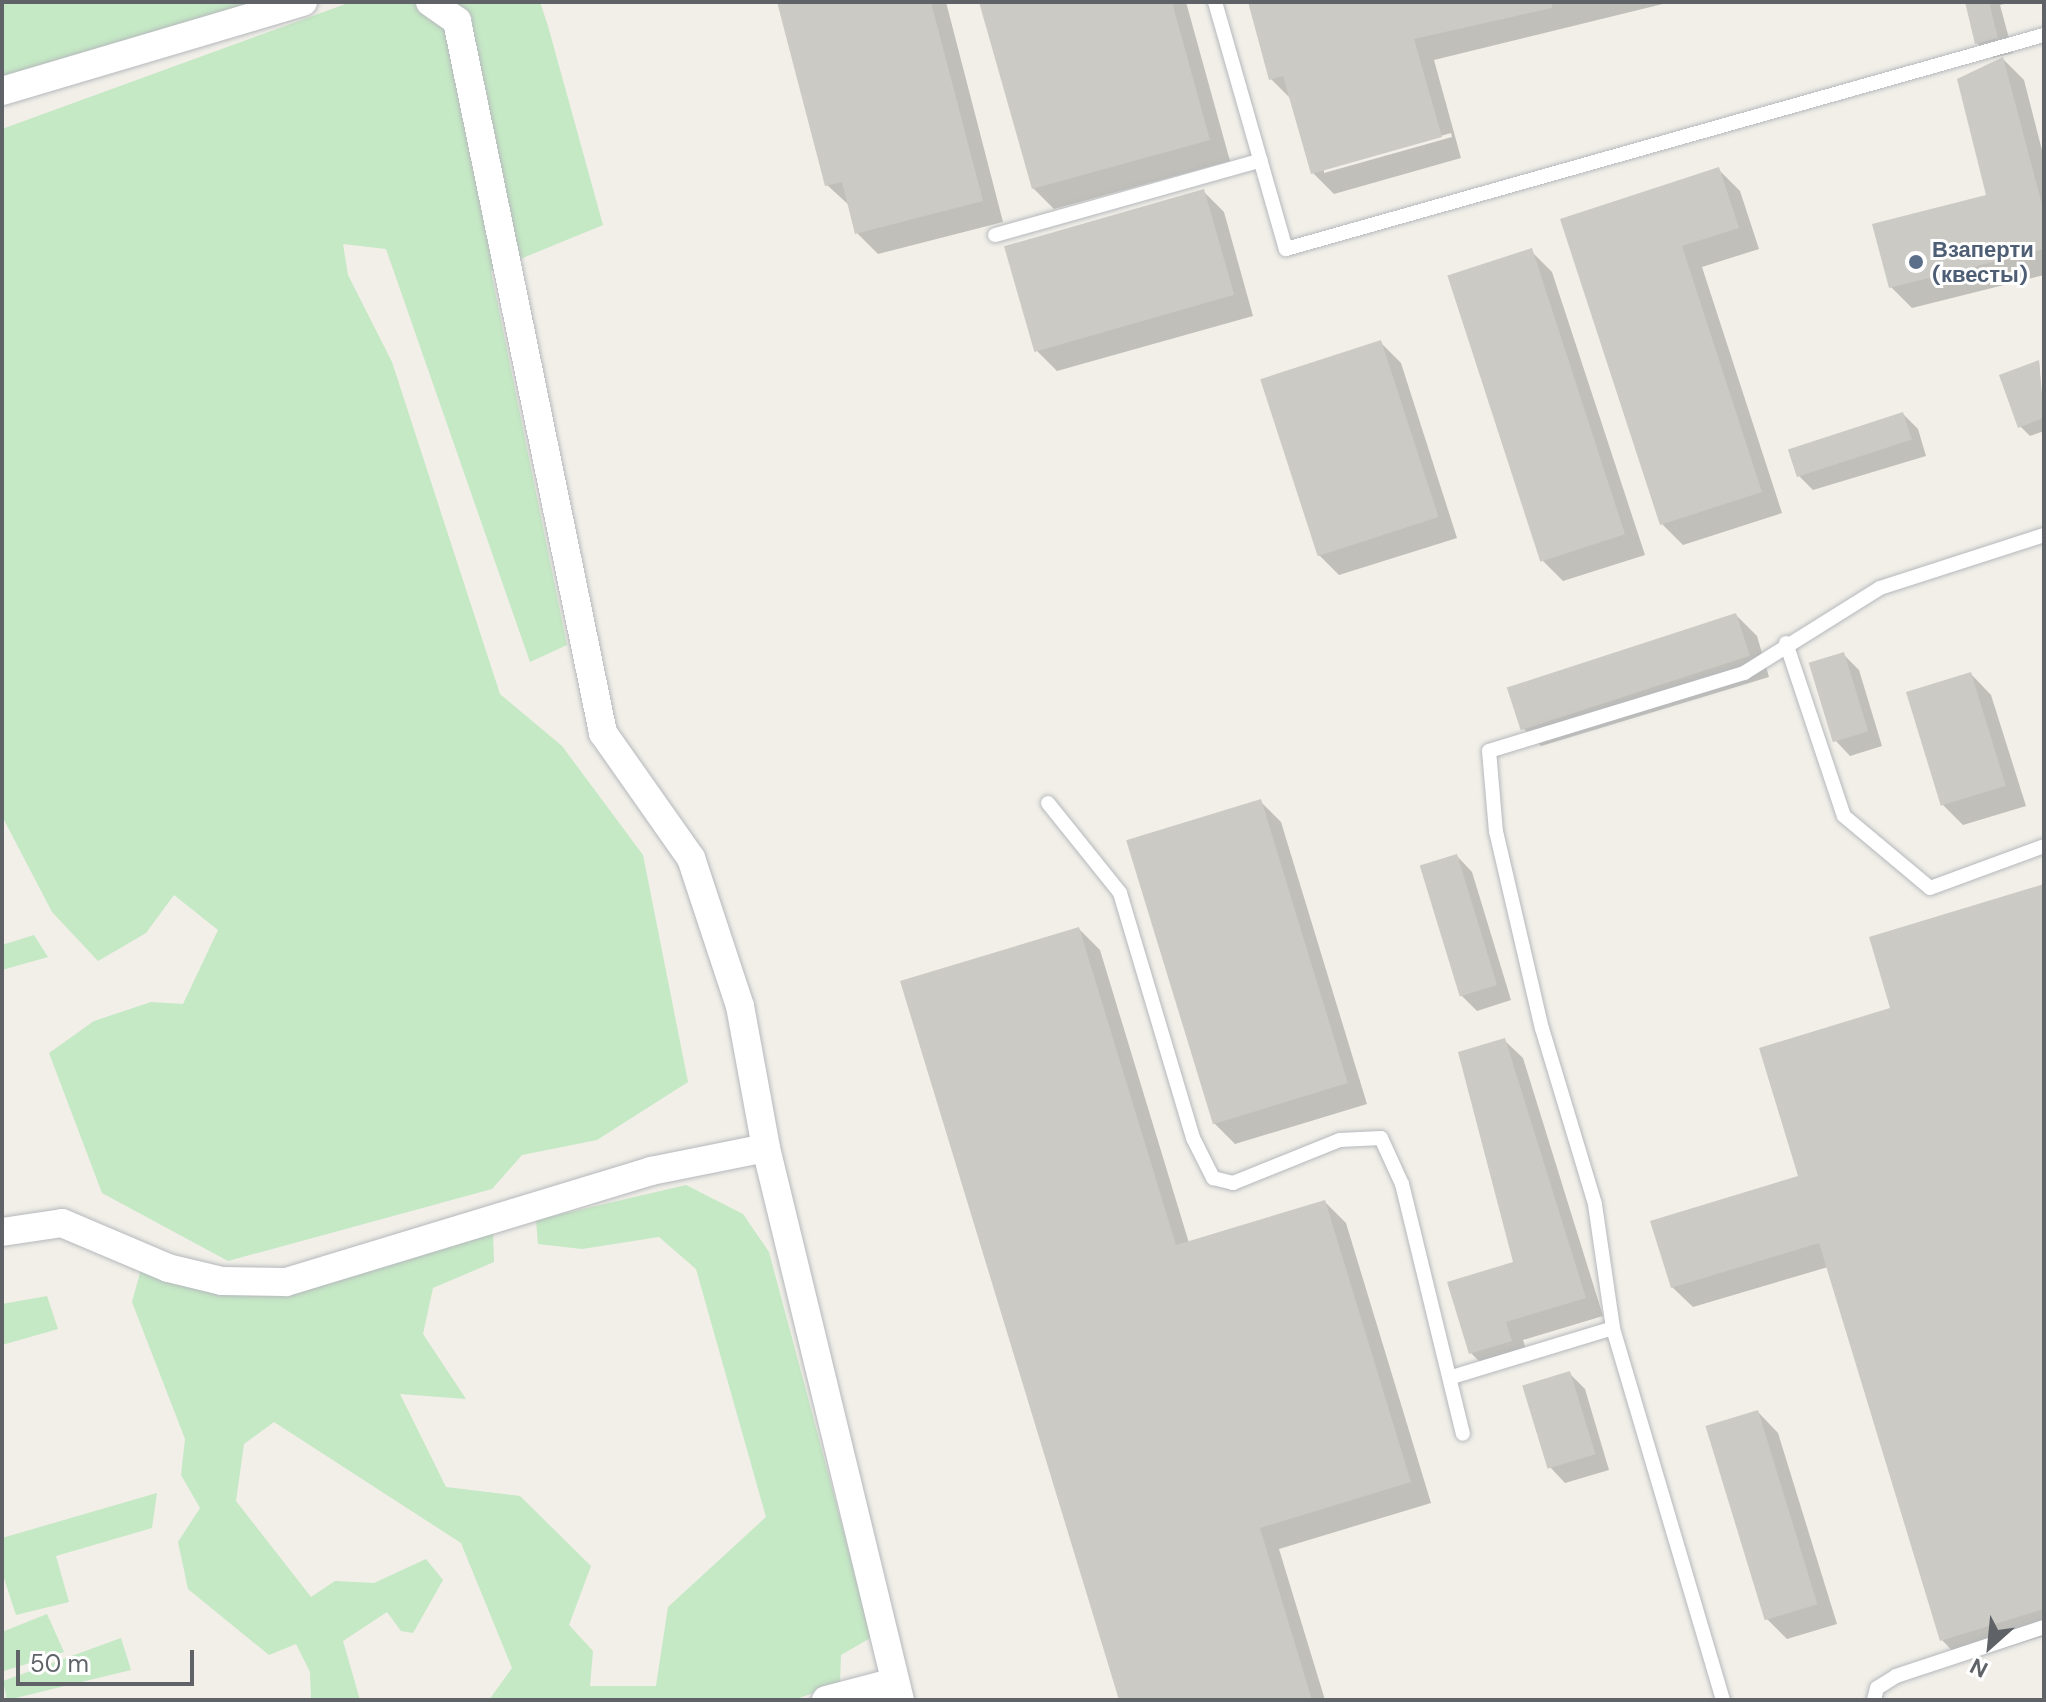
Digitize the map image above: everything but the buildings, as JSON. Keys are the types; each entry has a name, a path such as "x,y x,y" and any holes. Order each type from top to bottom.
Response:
{"street":[{"path":"2,91 303,2"},
{"path":"430,2 457,21 603,733 691,858 740,1006 766,1148 897,1691 826,1700"},
{"path":"2,1232 62,1223 168,1268 222,1281 286,1282 651,1171 766,1148"}],"lane":[{"path":"1215,2 1286,249 2044,35"},
{"path":"995,235 1261,160"},
{"path":"1723,1700 1613,1328 1595,1204 1542,1029 1496,832 1489,751 1744,673 1786,643 1880,588 2044,535"},
{"path":"1786,643 1844,816 1930,888 2044,846"},
{"path":"1048,803 1120,893 1193,1138 1213,1178 1233,1183 1340,1140 1381,1138 1402,1184 1452,1377 1463,1434"},
{"path":"1452,1377 1613,1328"},
{"path":"1874,1700 1877,1688 1896,1676 2044,1627"}],"green space":[{"path":"2,2 253,2 2,81"},
{"path":"351,2 540,2 548,26 603,225 491,271 567,645 530,662 386,249 343,244 348,275 392,362 500,694 562,746 643,855 688,1082 597,1140 522,1155 492,1189 228,1261 102,1193 49,1053 94,1021 151,1002 183,1004 218,930 174,895 146,933 98,961 52,912 2,816 2,129"},
{"path":"34,935 48,957 2,970 2,945"},
{"path":"686,1185 743,1214 769,1252 872,1637 841,1655 840,1683 794,1700 489,1700 512,1668 461,1543 274,1422 244,1444 236,1501 311,1597 335,1581 374,1583 426,1559 443,1580 413,1633 401,1631 387,1612 343,1641 360,1700 311,1700 310,1672 296,1644 269,1655 188,1589 178,1542 200,1508 181,1475 185,1439 132,1302 143,1262 214,1289 493,1233 494,1262 433,1288 423,1334 466,1399 400,1394 446,1487 520,1496 591,1566 569,1625 593,1651 590,1686 656,1686 668,1607 766,1517 696,1269 659,1237 582,1249 538,1244 536,1220"},
{"path":"47,1296 58,1329 2,1345 2,1304"},
{"path":"157,1493 152,1528 56,1556 69,1602 16,1615 2,1572 2,1538"},
{"path":"47,1614 64,1652 4,1671 2,1632"},
{"path":"121,1638 131,1670 7,1700 3,1681"}],"place":[{"name":"Взаперти (квесты)","path":"1916,262"}]}
